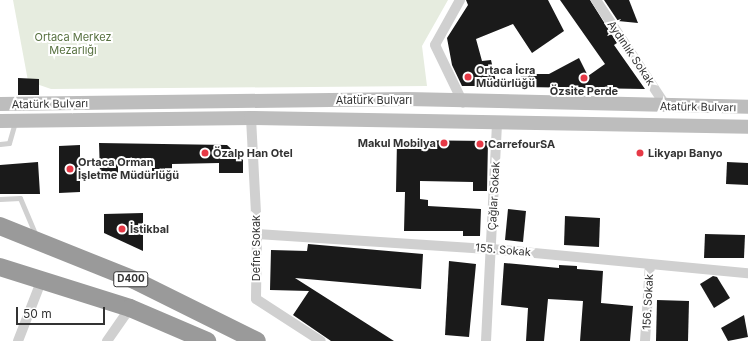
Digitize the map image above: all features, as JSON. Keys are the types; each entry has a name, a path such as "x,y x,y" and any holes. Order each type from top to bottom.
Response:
{"highway":[{"name":"D400","path":"0,226 134,280 257,341"},
{"name":"D400","path":"0,267 130,308 207,341"}],"main road":[{"name":"Atatürk Bulvarı","path":"0,104 407,99 463,103 748,107"},
{"name":"Atatürk Bulvarı","path":"0,122 251,118 748,128"}],"street":[{"path":"460,0 435,45 463,103"},
{"name":"Aydınlık Sokak","path":"596,0 666,106"},
{"name":"Defne Sokak","path":"251,118 257,234 256,299 321,341"},
{"name":"Çağlar Sokak","path":"486,341 492,249 497,123"},
{"name":"155. Sokak","path":"257,234 492,249 748,273"},
{"name":"156. Sokak","path":"645,341 650,264"},
{"path":"18,341 42,279"},
{"path":"107,341 130,308"}],"lane":[{"path":"0,144 9,143 15,121"},
{"path":"0,199 20,198 38,241"}],"green space":[{"name":"Ortaca Merkez Mezarlığı","path":"13,0 448,0 422,46 427,86 51,89 28,81"}],"building":[{"path":"466,0 548,0 564,31 532,53 513,24 476,39 482,61 491,60 497,86 462,86 452,65 447,38 468,5"},
{"path":"560,0 590,0 617,43 614,45 645,89 525,87 520,74 549,74 579,58 588,76 605,64"},
{"path":"604,0 629,0 638,23 618,21"},
{"path":"18,78 39,79 39,95 18,95"},
{"path":"397,140 488,141 487,191 473,191 473,182 420,181 420,199 428,200 428,206 481,209 480,236 463,236 463,231 404,231 405,192 396,192"},
{"path":"99,143 227,145 243,160 243,173 219,173 219,163 172,164 172,172 152,172 152,164 118,165 118,173 100,173"},
{"name":"Ortaca Orman İşletme Müdürlüğü","path":"80,145 80,192 59,193 59,146"},
{"path":"38,162 40,194 0,194 0,165"},
{"path":"727,162 748,163 748,185 726,184"},
{"path":"508,209 526,211 523,242 505,240"},
{"path":"143,213 143,251 104,233 104,214"},
{"path":"565,216 600,218 599,247 564,245"},
{"path":"705,234 745,235 744,258 704,258"},
{"path":"308,244 423,254 421,289 295,278 394,341 331,341 293,315 309,291 270,290 271,250 307,251"},
{"path":"449,261 476,264 469,337 445,335"},
{"path":"504,263 559,268 559,265 577,266 577,269 603,271 601,303 633,306 630,341 580,341 583,301 548,299 544,341 526,341 528,308 501,305"},
{"path":"713,276 717,277 730,298 714,308 700,284"},
{"path":"657,300 689,301 688,341 656,341"},
{"path":"744,315 748,337 728,341 721,328"}],"place":[{"name":"Ortaca İcra Müdürlüğü","path":"468,77"},
{"name":"Özsite Perde","path":"584,78"},
{"name":"Makul Mobilya","path":"444,143"},
{"name":"CarrefourSA","path":"480,144"},
{"name":"Özalp Han Otel","path":"205,153"},
{"name":"Likyapı Banyo","path":"640,153"},
{"name":"Ortaca Orman İşletme Müdürlüğü","path":"70,169"},
{"name":"İstikbal","path":"122,229"}]}
